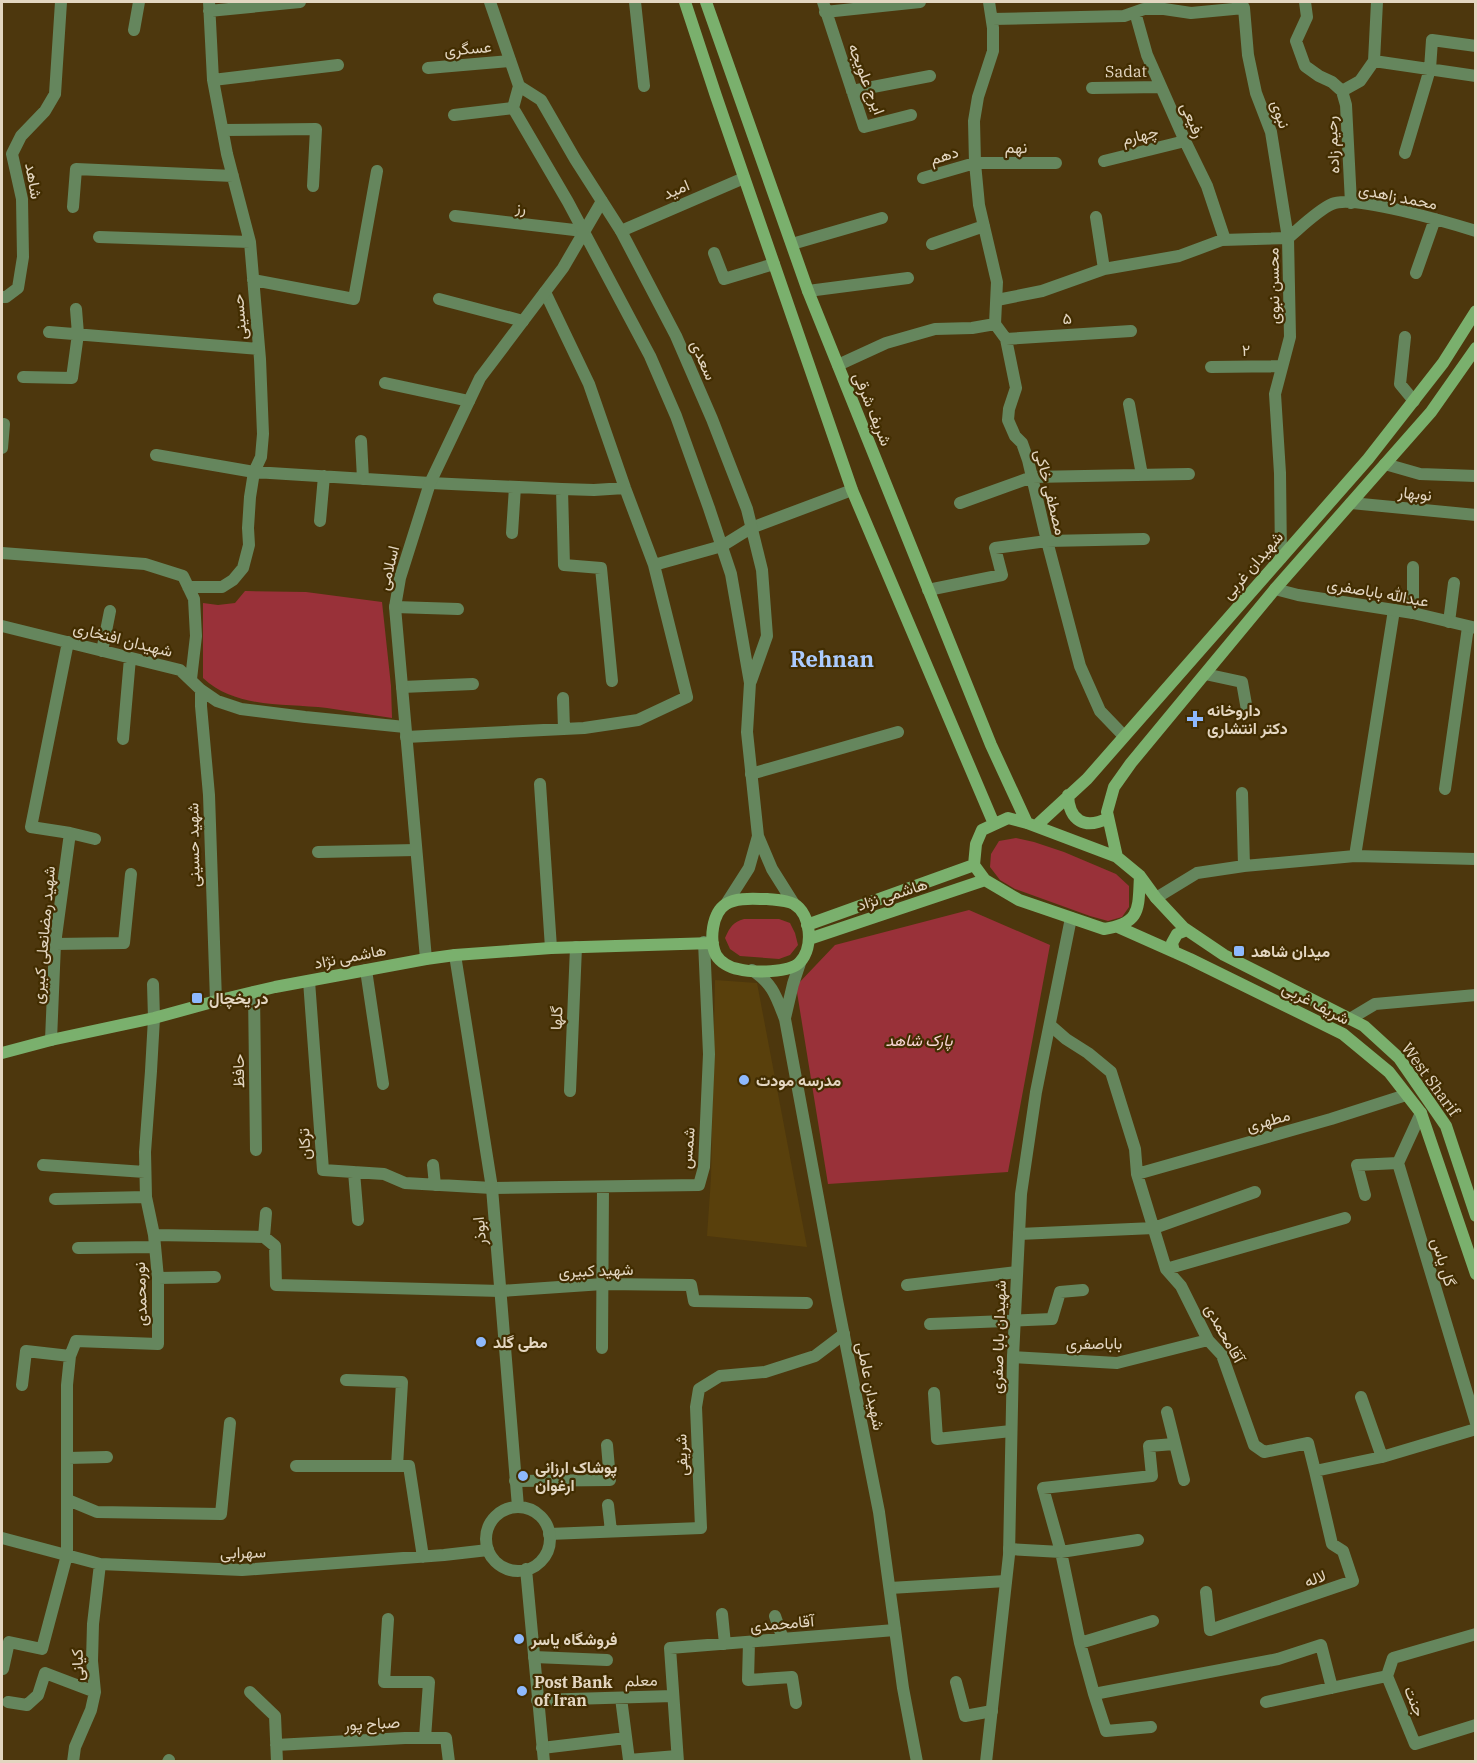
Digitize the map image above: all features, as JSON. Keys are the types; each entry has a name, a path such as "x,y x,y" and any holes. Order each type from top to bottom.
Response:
{"main road":[{"path":"685,2 852,490 994,824"},
{"name":"شریف شرقی","path":"706,2 808,291 991,745 1031,824"},
{"name":"شهیدان غربی","path":"1031,824 1087,779 1368,459 1443,363 1476,311"},
{"name":"شهیدان غربی","path":"1118,857 1107,812 1114,787 1131,763 1275,589 1431,412 1470,364 1476,348"},
{"path":"1068,795 1068,807 1075,818 1085,824 1097,824 1108,818"},
{"path":"1008,818 1031,824 1118,857 1140,876 1138,909 1127,922 1118,927 1104,929 1019,900 985,880 974,865 976,844 982,830 1008,818"},
{"name":"هاشمی نژاد","path":"807,925 974,865"},
{"name":"West Sharif","path":"1140,876 1156,898 1187,930 1224,955 1364,1026 1399,1058 1446,1126 1476,1216"},
{"name":"هاشمی نژاد","path":"809,939 985,880"},
{"path":"767,899 794,904 803,913 809,939 806,953 800,963 772,971 738,969 726,964 708,943 718,914 726,904 740,900 767,899"},
{"name":"شریف غربی","path":"1118,927 1343,1034 1389,1072 1421,1113 1476,1274"},
{"path":"1174,952 1172,943 1177,934 1187,930"},
{"name":"هاشمی نژاد","path":"2,1053 254,992 426,959 551,948 708,943"}],"street":[{"name":"شاهد","path":"2,297 6,297 18,288 23,257 22,199 12,154 21,136 45,111 55,94 61,2"},
{"path":"134,30 139,2"},
{"path":"209,6 300,2"},
{"path":"454,115 513,108 519,86 490,2"},
{"path":"635,2 644,86"},
{"path":"824,7 920,2"},
{"path":"838,365 886,343 935,330 995,324 997,282 979,205 974,121 978,97 993,51 993,28 989,2"},
{"name":"رفیعی","path":"1123,2 1207,186 1225,240"},
{"name":"رحیم زاده","path":"1305,2 1307,17 1296,41 1305,66 1332,82 1342,92 1346,105 1351,203"},
{"path":"1342,92 1360,81 1374,61 1377,2"},
{"path":"992,19 1130,14 1144,9 1191,13 1242,5"},
{"name":"نبوی","path":"1242,5 1248,55 1256,93 1271,132 1288,238"},
{"name":"حسینی","path":"188,587 222,587 233,580 243,568 249,545 250,497 254,472 261,457 263,434 250,243 213,80 209,6"},
{"name":"ایرج علویجه","path":"824,7 864,127 911,115"},
{"path":"1406,153 1430,69 1432,40 1476,46"},
{"name":"عسگری","path":"428,68 510,61"},
{"path":"1374,61 1476,76"},
{"path":"213,80 338,65"},
{"path":"852,92 930,76"},
{"name":"سعدی","path":"519,86 542,100 575,159 621,231 676,336 747,509 762,570 766,636 750,683"},
{"name":"Sadat","path":"1092,88 1161,87"},
{"name":"سعدی","path":"513,108 650,356 676,416 722,546 731,574 750,683 747,732 758,836"},
{"path":"223,130 316,129 312,186"},
{"name":"چهارم","path":"1104,161 1185,141"},
{"name":"نهم","path":"975,163 1056,163"},
{"name":"دهم","path":"923,178 975,163"},
{"path":"73,207 76,169 233,176"},
{"path":"253,280 354,299 377,171"},
{"name":"امید","path":"621,231 744,178"},
{"name":"اسلامی","path":"426,959 395,607 400,578 430,483 480,378 563,268 602,201"},
{"name":"محمد زاهدی","path":"1288,238 1333,203 1361,202 1476,231"},
{"name":"رز","path":"455,216 583,231"},
{"path":"1096,217 1104,269"},
{"path":"792,244 882,218"},
{"path":"1416,273 1435,219"},
{"path":"932,244 984,226"},
{"path":"99,237 250,243"},
{"name":"محسن نبوی","path":"997,300 1041,291 1104,269 1179,256 1225,240 1288,238 1290,337 1275,394 1280,472 1281,558"},
{"path":"714,253 724,279 774,264"},
{"path":"808,291 908,278"},
{"path":"545,292 589,384 624,488 654,565 722,546 751,528 852,490"},
{"path":"438,299 522,321"},
{"path":"23,377 72,378 78,334 76,309"},
{"name":"مصطفی خاکی","path":"995,324 1006,339 1016,388 1008,420 1015,436 1022,443 1032,477 1080,666 1100,711 1124,736"},
{"name":"۵","path":"1006,339 1131,331"},
{"path":"49,332 259,349"},
{"path":"1405,337 1400,384 1414,401"},
{"name":"۲","path":"1211,367 1281,366"},
{"path":"385,383 469,401"},
{"path":"1129,404 1142,475"},
{"path":"2,448 4,424"},
{"path":"361,441 363,478"},
{"path":"156,455 254,472 515,487 594,490 624,488"},
{"path":"1385,464 1420,474 1476,476"},
{"path":"960,503 1032,477 1189,474"},
{"path":"320,521 324,476"},
{"path":"512,533 515,487"},
{"path":"562,489 564,566 601,568 612,681"},
{"name":"نوبهار","path":"1351,503 1476,515"},
{"path":"928,590 1002,575 995,548 1047,542 1144,539"},
{"path":"2,553 145,564 183,576 194,599 196,636 191,679"},
{"name":"شهیدان افتخاری","path":"2,626 180,670 201,690 217,701 241,709 406,732 585,728 638,720 687,697 654,565"},
{"path":"1413,567 1413,613"},
{"path":"1449,622 1454,583"},
{"name":"عبدالله باباصفری","path":"1275,589 1298,595 1413,613 1472,628"},
{"path":"395,607 458,609"},
{"path":"1355,856 1394,610"},
{"path":"102,651 110,611"},
{"path":"1445,789 1472,628"},
{"path":"68,642 31,827 95,839"},
{"path":"123,739 130,658"},
{"path":"1204,674 1242,682 1247,710"},
{"path":"402,687 473,684"},
{"name":"شهید حسینی","path":"201,690 209,795 216,1001"},
{"path":"563,698 564,729"},
{"path":"751,774 898,732"},
{"path":"540,784 551,948"},
{"path":"1242,793 1244,866"},
{"name":"شهید رمضانعلی کبیری","path":"51,1040 55,944 70,833"},
{"path":"726,904 749,868 758,836"},
{"path":"758,836 772,870 794,904"},
{"path":"318,852 416,850"},
{"path":"1156,898 1197,873 1244,866 1355,856 1476,859"},
{"path":"55,944 124,943 131,874"},
{"name":"شهیدان بابا صفری","path":"986,1761 1009,1549 1013,1357 1021,1194 1036,1092 1071,918"},
{"name":"شمس","path":"492,1188 699,1185 704,1167 709,1054 708,943"},
{"name":"گلها","path":"570,1091 576,947"},
{"name":"ابوذر","path":"455,955 492,1188 518,1507"},
{"name":"شهیدان عاملی","path":"785,1019 800,963"},
{"path":"366,970 383,1084"},
{"name":"شهیدان عاملی","path":"752,970 764,978 773,989 785,1019 879,1512 903,1688 917,1761"},
{"name":"ترکان","path":"309,981 322,1170 384,1174 405,1183 492,1188"},
{"name":"نورمحمدی","path":"70,1356 76,1341 158,1344 158,1278 146,1197 145,1172 154,1018 153,984"},
{"name":"حافظ","path":"254,992 255,1150"},
{"path":"1350,1019 1375,1004 1476,995"},
{"name":"آقامحمدی","path":"1050,1025 1111,1072 1135,1149 1137,1174 1166,1269 1181,1286 1208,1340 1222,1355 1254,1446 1264,1452 1308,1443 1315,1471"},
{"name":"مطهری","path":"1137,1174 1331,1119 1406,1095"},
{"path":"1365,1195 1357,1165 1398,1163 1421,1113"},
{"name":"گل یاس","path":"1398,1163 1476,1423"},
{"path":"43,1165 145,1172"},
{"path":"433,1165 435,1185"},
{"path":"354,1172 358,1220"},
{"path":"602,1348 603,1187"},
{"path":"1019,1234 1154,1228 1255,1192"},
{"path":"55,1199 146,1197"},
{"path":"78,1248 154,1241 264,1237 266,1213"},
{"path":"1166,1269 1345,1218"},
{"name":"شهید کبیری","path":"264,1237 275,1246 276,1285 501,1291 603,1284 692,1285 694,1301 807,1303"},
{"path":"907,1284 1017,1272"},
{"path":"158,1278 215,1277"},
{"path":"930,1323 1052,1319 1060,1292 1083,1290"},
{"name":"شریفی","path":"549,1534 700,1528 696,1407 699,1389 720,1376 765,1372 815,1356 844,1334"},
{"name":"باباصفری","path":"1013,1357 1118,1363 1208,1340"},
{"path":"3,1669 9,1642 42,1649 67,1556 70,1356 26,1351 22,1385"},
{"path":"346,1380 402,1382 397,1466"},
{"path":"934,1393 938,1439 1011,1431"},
{"path":"1361,1398 1382,1457"},
{"path":"1167,1412 1184,1480"},
{"path":"68,1500 97,1512 221,1514 230,1423"},
{"path":"1315,1471 1382,1457 1476,1429"},
{"path":"515,1481 610,1480 607,1444"},
{"path":"1151,1726 1107,1731 1080,1643 1061,1552 1043,1488 1152,1476 1149,1446 1174,1444"},
{"path":"68,1458 107,1457"},
{"path":"296,1466 409,1466 423,1557"},
{"name":"لاله","path":"1206,1592 1210,1630 1353,1581 1343,1551 1332,1544 1315,1471"},
{"path":"608,1505 610,1531"},
{"path":"518,1507 539,1514 546,1523 549,1534 549,1546 544,1556 536,1564 526,1569 514,1570 503,1567 494,1560 488,1550 486,1538 488,1526 495,1516 506,1509 518,1507"},
{"name":"سهرابی","path":"2,1538 100,1564 242,1570 488,1550"},
{"path":"1009,1549 1061,1552 1138,1540"},
{"name":"کیانی","path":"73,1761 75,1747 91,1710 95,1692 92,1661 93,1624 100,1564"},
{"path":"526,1569 544,1761"},
{"path":"890,1588 1006,1581"},
{"path":"722,1614 725,1644"},
{"path":"775,1616 783,1639"},
{"path":"388,1619 384,1682 429,1682 425,1738"},
{"path":"1080,1643 1154,1621"},
{"name":"آقامحمدی","path":"674,1696 670,1648 895,1630"},
{"name":"جنت","path":"1476,1634 1393,1658 1388,1676 1415,1744 1476,1725"},
{"path":"749,1642 748,1680 792,1677 796,1703"},
{"path":"1094,1694 1278,1659 1321,1645 1332,1688"},
{"path":"534,1657 608,1660"},
{"path":"8,1702 27,1705 38,1695 45,1673 95,1692"},
{"path":"1266,1702 1388,1676"},
{"path":"956,1682 965,1716 992,1711"},
{"path":"250,1692 274,1716 277,1761"},
{"path":"621,1698 629,1760 677,1758 674,1696"},
{"name":"معلم","path":"537,1700 674,1696"},
{"name":"صباح پور","path":"276,1745 446,1738 449,1761"},
{"path":"542,1748 626,1738"}],"shaded area":[{"name":"مدرسه مودت","path":"715,980 757,983 807,1247 707,1236 711,1178"}],"green space":[{"path":"245,591 306,592 382,602 392,718 327,708 246,700 216,688 203,678 203,603 218,605 235,603"},
{"path":"1016,838 1064,852 1116,874 1129,886 1129,907 1122,917 1108,921 1015,889 1000,880 990,867 991,854 999,841"},
{"name":"پارک شاهد","path":"969,910 1050,945 1008,1172 828,1184 796,986 835,945"},
{"path":"744,919 779,919 790,923 798,945 790,955 779,959 740,956 730,949 725,938 732,926"}],"place":[{"name":"داروخانه دکتر انتشاری","path":"1195,719"},
{"name":"میدان شاهد","path":"1239,951"},
{"name":"در یخچال","path":"197,998"},
{"name":"مدرسه مودت","path":"744,1080"},
{"name":"مطی گلد","path":"481,1342"},
{"name":"پوشاک ارزانی ارغوان","path":"523,1476"},
{"name":"فروشگاه یاسر","path":"519,1639"},
{"name":"Post Bank of Iran","path":"522,1691"}],"district":[{"name":"Rehnan","path":"832,658"}]}
